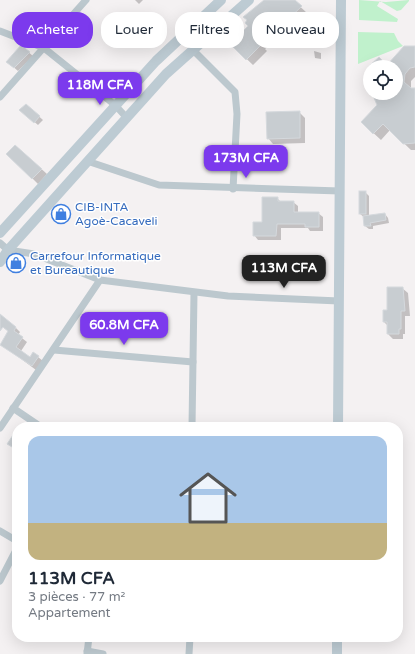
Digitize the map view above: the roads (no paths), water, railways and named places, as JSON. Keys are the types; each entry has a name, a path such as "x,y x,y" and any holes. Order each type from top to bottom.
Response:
{"main road":[{"path":"0,233 156,61 221,0"},
{"path":"0,262 8,250 126,116 166,74 194,51 249,0"},
{"path":"338,422 340,0"},
{"path":"337,642 337,654"}],"street":[{"path":"76,12 86,0"},
{"path":"0,31 12,36"},
{"path":"0,97 44,48 115,105 126,116"},
{"path":"194,51 235,92 237,114 233,189"},
{"path":"87,161 159,185 233,189 340,191"},
{"path":"0,243 8,250 34,254 100,280 194,293 228,296 339,301"},
{"path":"0,428 100,280"},
{"path":"192,422 194,293"},
{"path":"54,350 193,362"},
{"path":"13,408 34,422"},
{"path":"0,531 12,538"},
{"path":"0,581 12,558"},
{"path":"88,642 87,653 102,654"},
{"path":"189,654 190,642"}],"place":[{"name":"CIB-INTA Agoè-Cacaveli","path":"61,214"},
{"name":"Carrefour Informatique et Bureautique","path":"16,263"}]}
